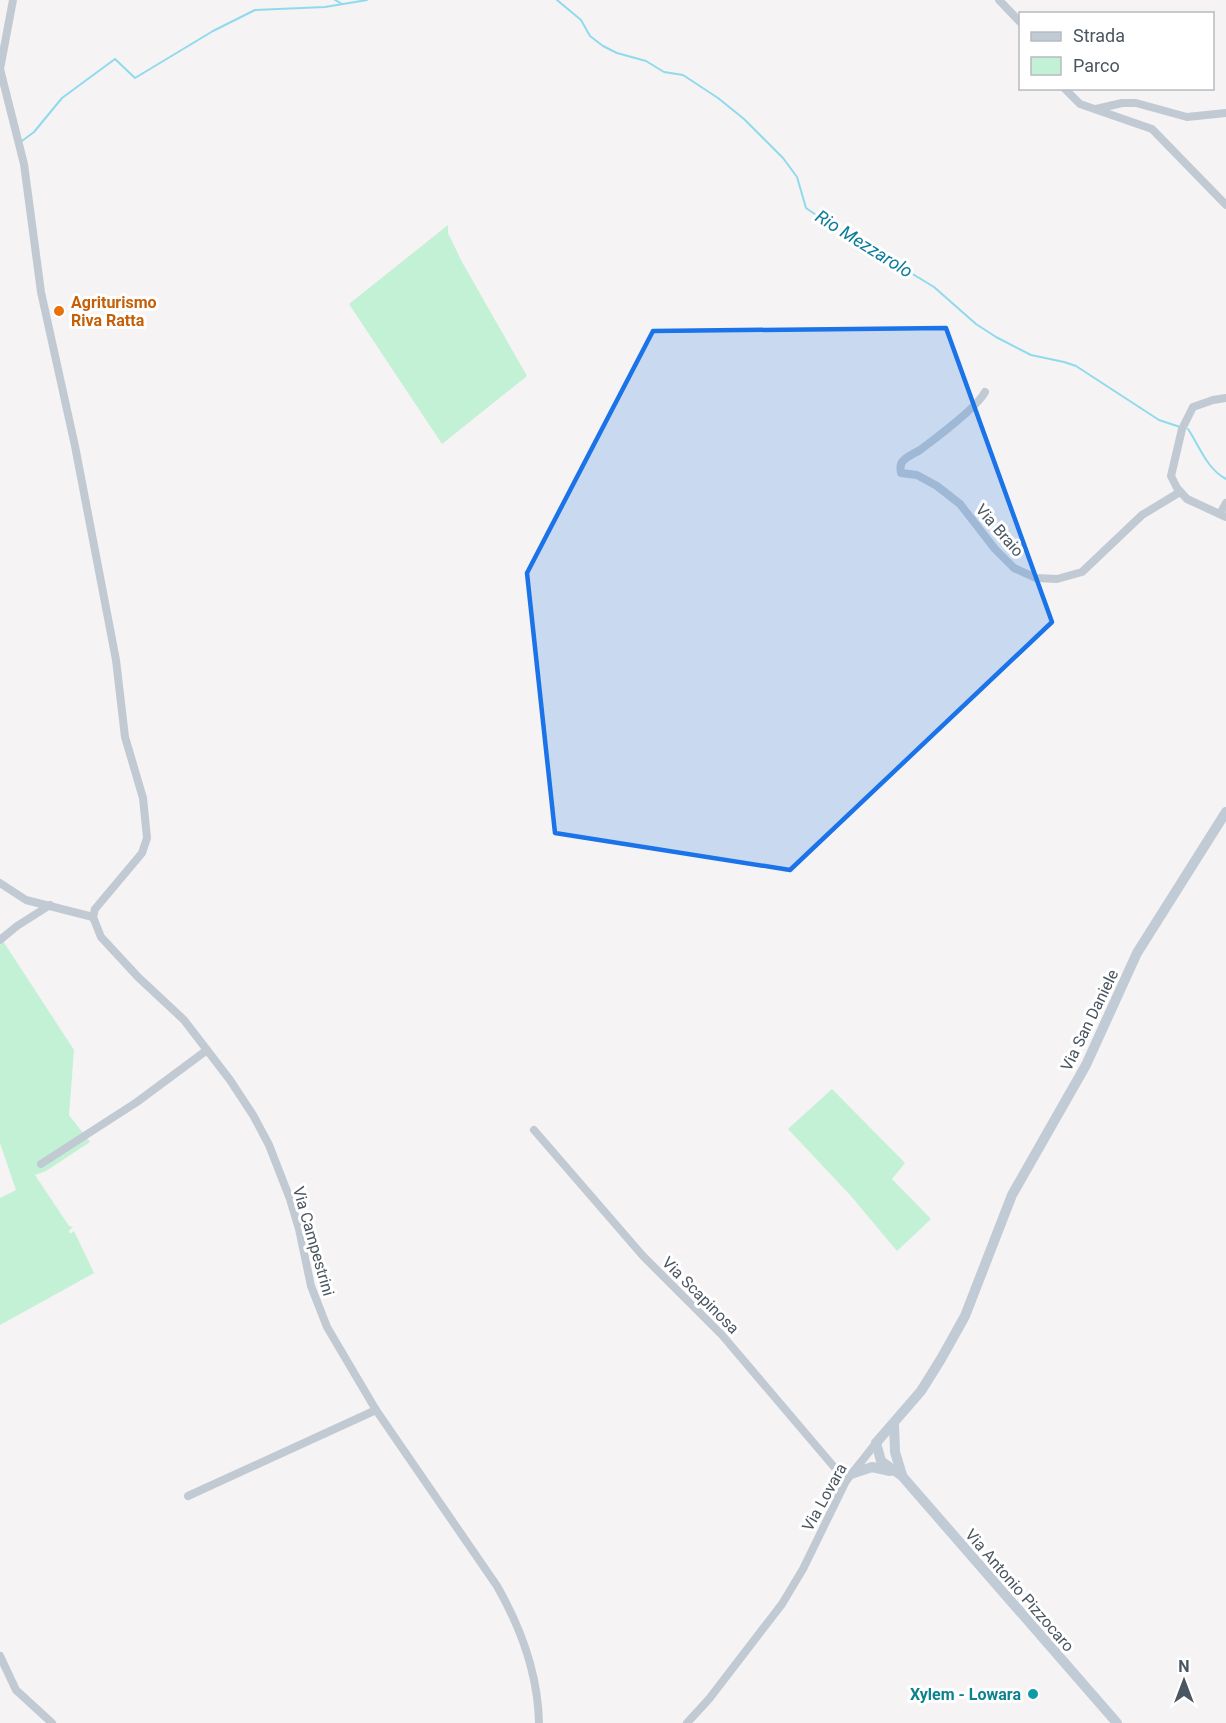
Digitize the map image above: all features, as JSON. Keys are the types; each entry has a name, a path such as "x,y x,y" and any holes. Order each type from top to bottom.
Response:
{"street":[{"path":"0,883 26,900 93,917 95,909 103,898 142,853 147,838 140,785 125,737 116,660 75,446 41,292 24,164 0,69 13,0"},
{"path":"999,0 1019,21"},
{"path":"1066,90 1080,104 1152,129 1226,205"},
{"path":"1095,109 1122,103 1136,103 1187,117 1226,113"},
{"name":"Via Braio","path":"985,392 982,398 918,451 902,460 899,467 901,473 917,475 927,480 960,504 995,549 1014,568 1036,578 1057,579 1082,572 1142,515 1180,492"},
{"path":"1226,398 1194,407 1182,429 1172,476 1180,492 1187,499 1223,516 1226,503"},
{"name":"Via San Daniele","path":"992,1247 1012,1195 1086,1065 1137,952 1226,812"},
{"path":"0,940 50,905"},
{"name":"Via Campestrini","path":"93,917 101,937 109,947 184,1020 253,1115 269,1144 299,1229 315,1300 327,1327 376,1410 497,1586 510,1609 533,1675 539,1701 539,1723"},
{"path":"41,1164 137,1102 207,1050"},
{"name":"Via Scapinosa","path":"534,1131 643,1256 722,1335 849,1477"},
{"name":"Via Lovara","path":"687,1723 709,1699 782,1604 849,1477 930,1378 965,1316 992,1247"},
{"path":"188,1496 376,1410"},
{"name":"Via Antonio Pizzocaro","path":"894,1424 895,1452 902,1476"},
{"path":"876,1443 895,1452"},
{"name":"Via Antonio Pizzocaro","path":"876,1443 881,1461 902,1476 1116,1723"},
{"path":"849,1477 872,1467 902,1476"},
{"path":"0,1656 16,1690 52,1723"}],"highlighted area":[{"path":"946,328 1052,622 790,870 555,833 527,573 653,331"}],"green space":[{"path":"448,225 448,233 462,262 527,376 442,444 349,304"},
{"path":"3,941 74,1050 69,1115 90,1142 46,1171 35,1175 69,1226 73,1227 69,1231 70,1234 74,1231 94,1273 0,1325 0,1198 16,1190 0,1143 0,945"},
{"path":"832,1089 905,1163 892,1179 931,1219 897,1251 851,1196 788,1129"}],"waterway":[{"name":"Rio Mezzarolo","path":"335,0 342,4"},
{"path":"22,141 34,132 62,98 115,59 135,78 213,31 255,10 325,7 367,0"},
{"name":"Rio Mezzarolo","path":"557,0 581,20 590,36 603,46 617,53 646,61 664,72 683,75 718,98 744,119 783,158 797,177 806,208 819,217 934,287 976,324 996,337 1031,355 1076,366 1159,420 1180,427"},
{"name":"Rio Mezzarolo","path":"1188,429 1209,464 1226,479"}],"place":[{"name":"Agriturismo Riva Ratta","path":"59,311"},
{"name":"Xylem - Lowara","path":"1033,1694"}]}
